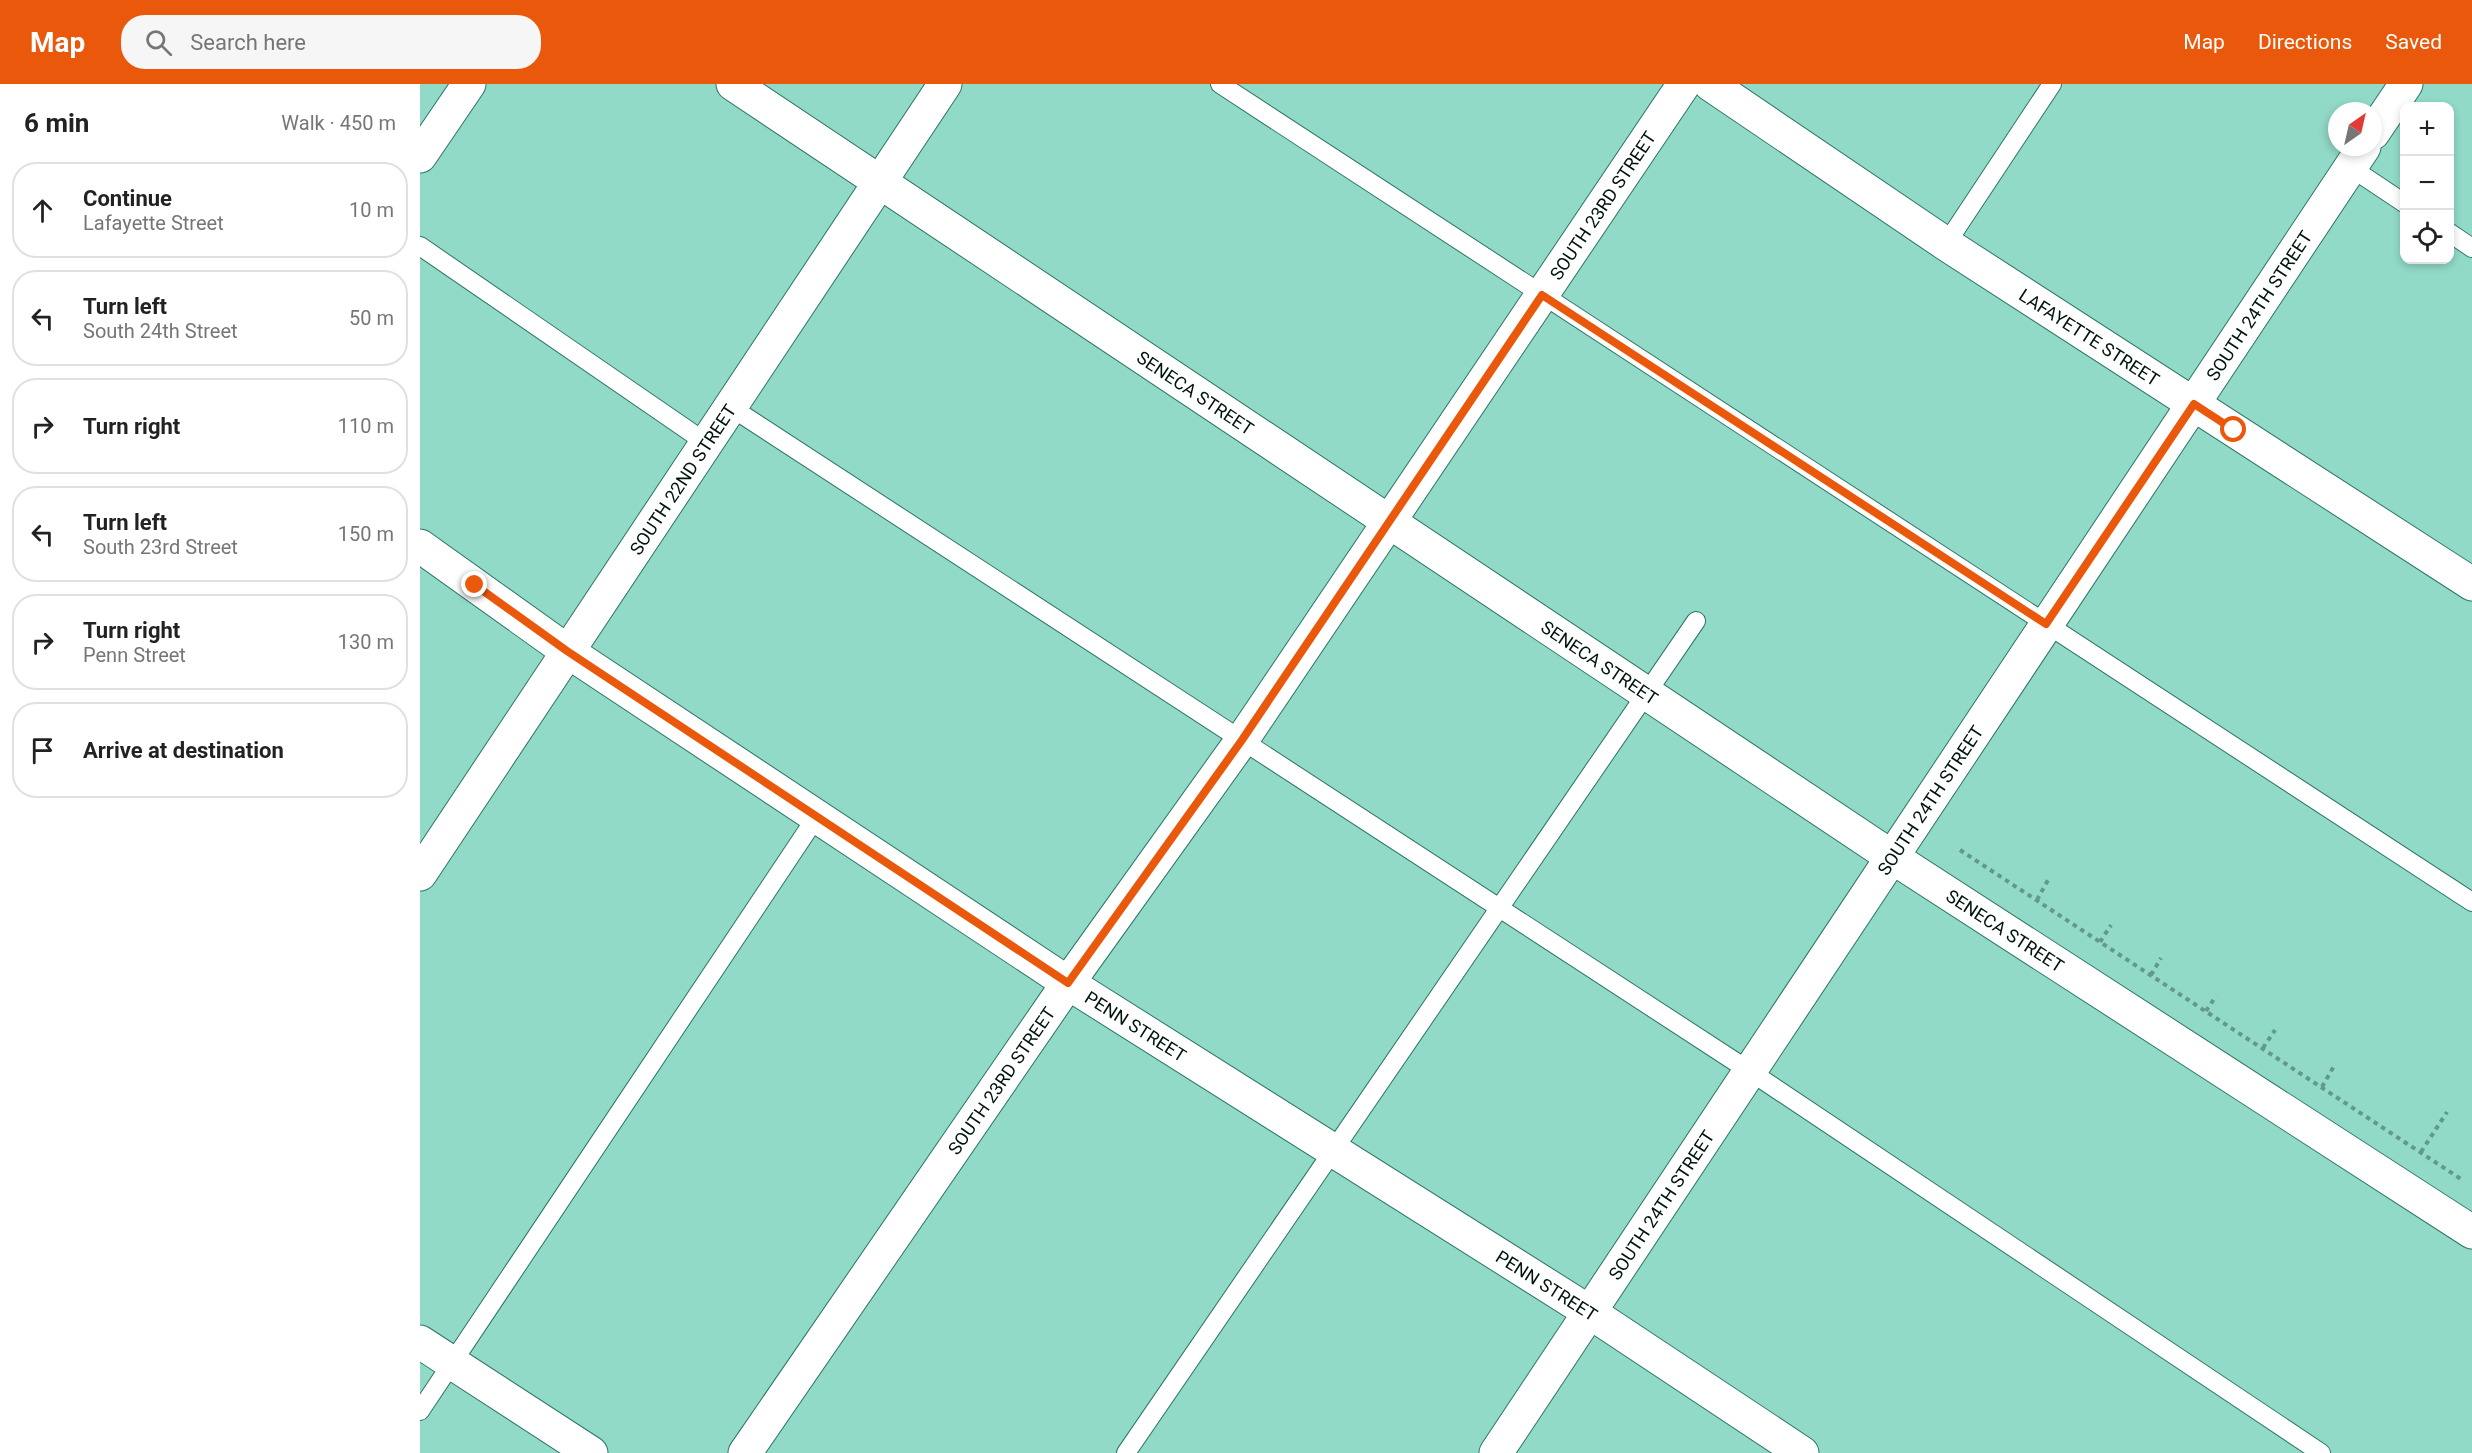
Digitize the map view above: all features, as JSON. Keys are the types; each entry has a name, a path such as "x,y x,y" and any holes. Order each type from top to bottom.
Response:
{"street":[{"path":"420,156 469,84"},
{"name":"SENECA STREET","path":"733,84 1892,857 2472,1232"},
{"name":"SOUTH 22ND STREET","path":"420,874 945,84"},
{"name":"SOUTH 23RD STREET","path":"746,1453 1068,983 1242,740 1684,84"},
{"name":"LAFAYETTE STREET","path":"1710,84 1946,244 2472,584"},
{"path":"2382,120 2406,84"},
{"name":"SOUTH 24TH STREET","path":"1496,1453 2357,157"},
{"name":"PENN STREET","path":"420,546 567,651 1068,983 1591,1313 1802,1453"},
{"path":"420,1342 591,1453"}],"lane":[{"path":"1220,84 2472,902"},
{"path":"1946,244 2052,84"},
{"path":"2357,157 2400,199"},
{"path":"2454,236 2472,248"},
{"path":"420,246 705,442"},
{"path":"729,406 1751,1072 2321,1453"},
{"path":"1126,1453 1696,621"},
{"path":"420,1411 817,816"}],"path":[{"path":"1960,850 2472,1186"},
{"path":"2037,900 2048,880"},
{"path":"2100,942 2111,925"},
{"path":"2151,975 2161,958"},
{"path":"2206,1011 2216,996"},
{"path":"2263,1048 2275,1030"},
{"path":"2322,1087 2334,1066"},
{"path":"2421,1152 2446,1112"}],"route":[{"path":"475,585 567,651 1068,983 1242,740 1542,295 2046,624 2194,404 2234,430"}]}
